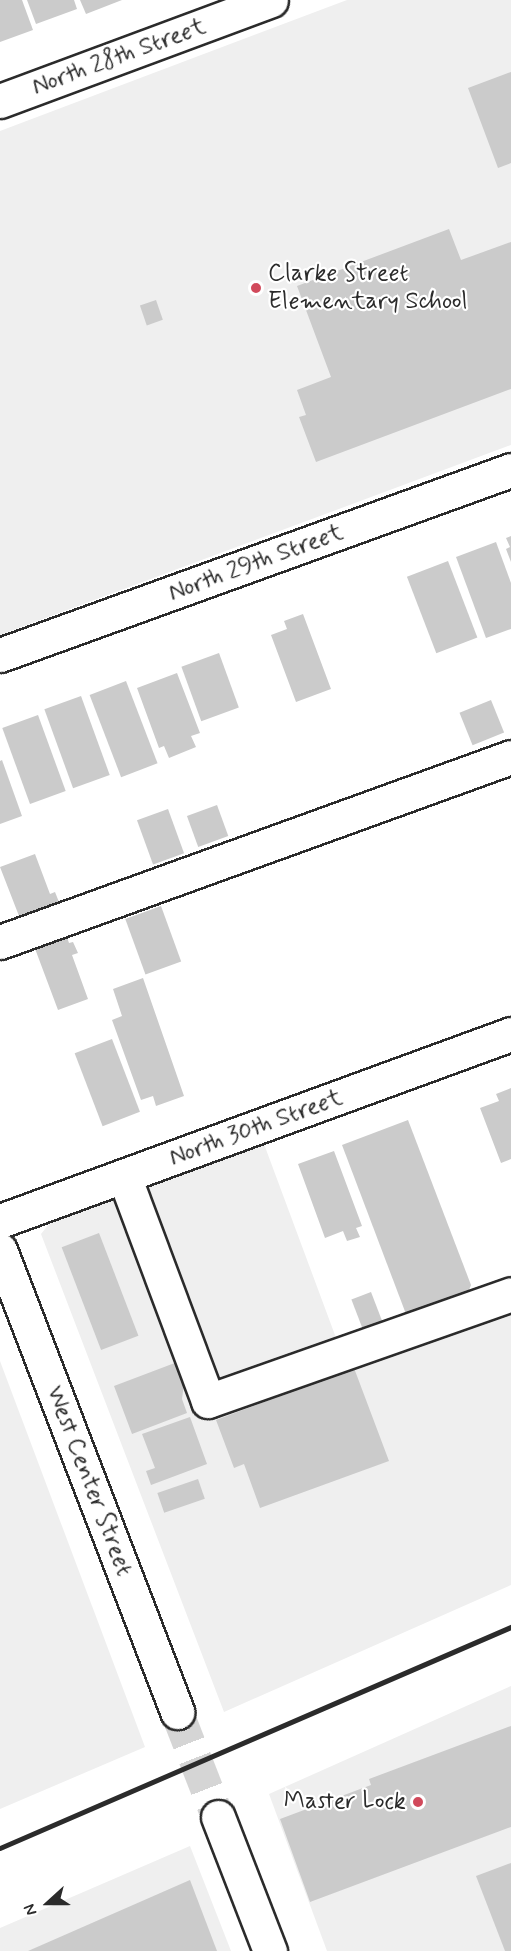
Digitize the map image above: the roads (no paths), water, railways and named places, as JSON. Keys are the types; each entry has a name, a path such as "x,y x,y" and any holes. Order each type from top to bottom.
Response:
{"street":[{"name":"North 28th Street","path":"0,101 271,0"},
{"name":"North 29th Street","path":"0,656 511,470"},
{"path":"0,942 511,757"},
{"name":"North 30th Street","path":"0,1221 511,1034"},
{"path":"124,1176 208,1401 511,1294"},
{"name":"West Center Street","path":"0,1250 177,1712"},
{"path":"218,1817 270,1951"}],"tunnel":[{"path":"177,1712 218,1817"}],"railway":[{"path":"0,1848 511,1627"}],"place":[{"name":"Clarke Street Elementary School","path":"256,288"},
{"name":"Master Lock","path":"418,1802"}]}
